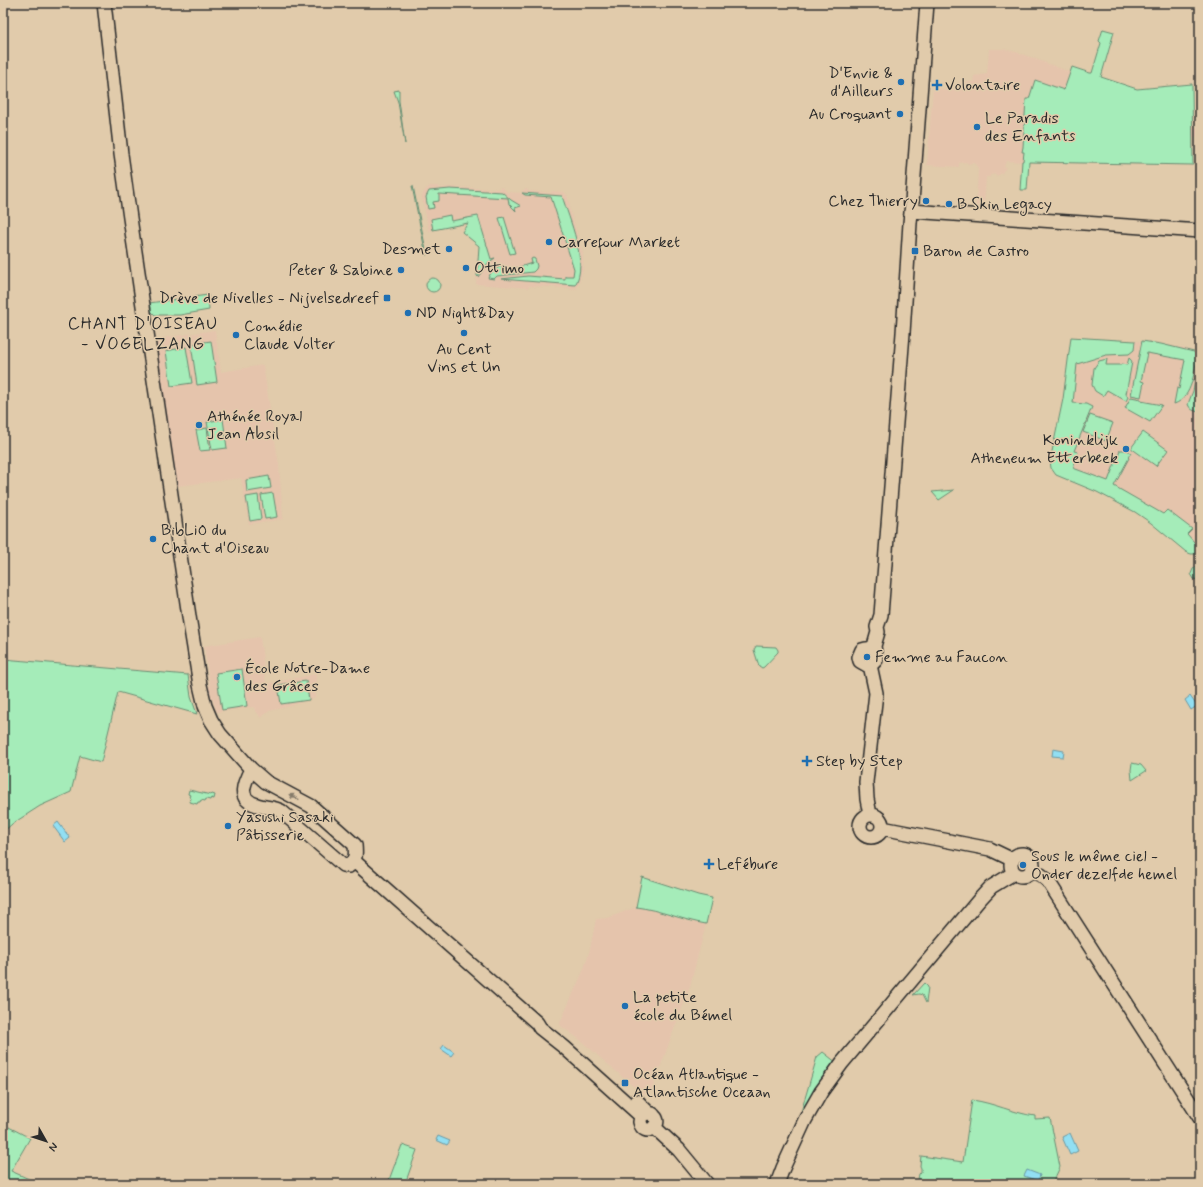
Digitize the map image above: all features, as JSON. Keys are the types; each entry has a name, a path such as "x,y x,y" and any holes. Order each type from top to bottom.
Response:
{"street":[{"path":"104,3 121,154 130,218 204,706 220,734 251,769 266,782 311,806 355,845 356,852 354,861 349,866 343,865 281,811 256,805 246,800 244,788 251,769"},
{"path":"870,815 866,782 876,693 870,665 876,660 876,654 869,650 874,646 878,632 877,627 881,615 904,326 910,222 927,3"},
{"path":"911,211 1200,231"},
{"path":"870,815 879,819 882,828 879,834 873,837 867,836 862,832 860,824 864,818 870,815"},
{"path":"777,1184 805,1120 821,1092 842,1064 979,900 1013,866 1018,855 1025,854 1029,856 1033,861 1033,868 1027,875 1022,876 1013,866 990,849 882,828"},
{"path":"354,861 537,1023 542,1024 572,1051 627,1092 645,1115 654,1115 656,1118 656,1124 654,1127 679,1150 707,1184"},
{"path":"1032,871 1048,881 1200,1118"}],"shaded area":[{"name":"Le Paradis des Enfants","path":"989,49 1004,49 1019,53 1070,72 1064,91 1035,80 1029,99 1026,99 1023,162 1006,161 1004,167 1006,167 1002,173 997,176 996,174 986,177 984,206 976,206 978,169 975,163 959,163 959,167 927,165 933,88 958,91 959,82 973,82 974,76 987,74"},
{"path":"1193,127 1200,127 1200,136 1193,137"},
{"path":"430,186 438,186 438,188 499,189 501,187 507,192 522,193 523,190 526,189 528,191 551,193 552,191 564,192 567,195 570,204 569,207 583,254 583,269 576,289 571,290 570,288 529,286 529,288 476,284 479,246 462,232 468,223 429,231 422,197 424,191"},
{"path":"215,330 221,372 263,365 279,465 283,519 249,524 241,478 178,486 156,346 162,338"},
{"name":"Koninklijk Atheneum Etterbeek","path":"1071,337 1152,342 1184,348 1200,354 1200,554 1191,554 1186,552 1151,523 1135,512 1097,492 1056,475 1051,468 1050,461 1063,399"},
{"name":"École Notre-Dame des Grâces","path":"260,637 266,684 316,674 315,698 269,711 261,718 253,707 217,712 208,687 210,686 204,646"},
{"name":"La petite école du Bémel","path":"636,907 653,909 687,921 706,924 690,986 653,1087 649,1093 642,1094 579,1039 561,1026 560,1023 584,969 596,919 608,918"}],"green space":[{"path":"1103,29 1114,32 1101,77 1137,89 1192,84 1193,165 1029,162 1027,190 1020,190 1024,152 1022,152 1026,99 1029,99 1035,80 1064,90 1072,67 1092,73 1101,43 1099,41"},
{"path":"399,90 399,101 405,144 398,102 394,91"},
{"path":"413,186 427,255 426,255"},
{"path":"450,189 502,192 521,206 515,208 516,211 509,204 508,198 439,194 439,201 433,202 434,208 428,209 426,197 429,191"},
{"path":"522,193 562,196 573,228 579,253 579,276 575,285 501,279 528,276 565,279 565,276 573,276 574,269 551,197 525,195"},
{"path":"450,215 451,221 478,216 491,259 495,258 488,263 478,277 479,246 462,232 468,223 433,230 431,219"},
{"path":"504,217 515,253 510,254 499,218"},
{"path":"531,259 535,259 537,266 533,272 497,276 494,279 488,278 492,271 501,266 504,272 532,263"},
{"path":"433,278 438,280 440,285 438,290 433,292 428,290 426,285 428,280"},
{"path":"208,295 209,310 180,315 155,315 150,310 149,303"},
{"path":"1071,337 1135,341 1134,350 1129,354 1106,355 1077,364 1073,403 1086,404 1092,407 1074,451 1078,452 1073,468 1108,481 1120,450 1127,450 1131,453 1114,486 1163,514 1167,510 1192,529 1187,534 1195,543 1200,539 1200,554 1191,554 1186,552 1151,523 1135,512 1097,492 1056,475 1051,468 1050,461 1063,399"},
{"path":"211,341 217,382 197,385 191,344"},
{"path":"1142,341 1198,353 1192,383 1185,396 1180,401 1174,404 1177,388 1179,389 1185,360 1147,353 1141,381 1144,382 1141,397 1131,395"},
{"path":"186,347 192,383 171,386 166,351"},
{"path":"1129,358 1132,362 1126,394 1128,397 1126,401 1107,390 1103,396 1095,391 1092,385 1094,368 1099,361 1107,359 1106,365 1127,365"},
{"path":"1198,376 1200,379 1200,412 1192,410 1188,404 1196,377"},
{"path":"1131,397 1141,399 1141,401 1162,405 1150,422 1125,408"},
{"path":"1090,415 1113,423 1106,441 1083,432"},
{"path":"223,419 227,448 212,450 207,422"},
{"path":"207,428 210,450 200,451 196,430"},
{"path":"1143,432 1168,450 1156,466 1131,448"},
{"path":"269,476 271,488 247,492 246,480"},
{"path":"954,490 939,500 932,492"},
{"path":"273,493 277,517 265,519 261,495"},
{"path":"258,495 261,519 250,521 246,497"},
{"path":"1200,566 1199,580 1194,579 1191,574 1193,569"},
{"path":"756,646 776,647 778,650 778,652 762,668 759,666 754,650"},
{"path":"3,659 188,675 191,697 197,714 118,692 101,762 80,756 71,792 40,806 12,824 3,832"},
{"path":"242,669 247,706 222,710 216,673"},
{"path":"306,681 309,700 281,704 278,685"},
{"path":"1132,763 1141,765 1146,771 1132,780 1131,770"},
{"path":"189,790 215,795 214,799 206,799 205,801 201,800 197,804 190,802 191,798 188,794"},
{"path":"642,877 712,898 706,924 654,910 636,907"},
{"path":"924,983 928,987 926,1003 922,995 913,995"},
{"path":"823,1052 837,1063 802,1114 801,1112 817,1057"},
{"path":"972,1100 1035,1116 1035,1119 1050,1118 1060,1167 1052,1184 917,1184 919,1174 921,1172 921,1156 963,1162"},
{"path":"3,1124 30,1138 11,1171 38,1183 49,1184 3,1184"},
{"path":"402,1145 417,1150 405,1184 400,1184 389,1180"}],"water":[{"path":"1190,696 1197,706 1191,710 1185,700"},
{"path":"1053,749 1064,751 1063,757 1052,756"},
{"path":"58,822 70,838 65,842 53,826"},
{"path":"444,1045 454,1052 451,1056 441,1049"},
{"path":"1070,1133 1078,1151 1070,1155 1062,1137"},
{"path":"438,1136 450,1141 447,1145 436,1140"},
{"path":"1027,1170 1040,1175 1038,1181 1024,1176"}],"place":[{"name":"D'Envie & d'Ailleurs","path":"901,82"},
{"name":"Volontaire","path":"937,85"},
{"name":"Au Croquant","path":"900,114"},
{"name":"Le Paradis des Enfants","path":"977,127"},
{"name":"Chez Thierry","path":"926,201"},
{"name":"B Skin Legacy","path":"949,204"},
{"name":"Carrefour Market","path":"549,242"},
{"name":"Desmet","path":"449,249"},
{"name":"Baron de Castro","path":"915,251"},
{"name":"Ottimo","path":"466,268"},
{"name":"Peter & Sabine","path":"401,270"},
{"name":"Drève de Nivelles - Nijvelsedreef","path":"387,298"},
{"name":"ND Night&Day","path":"408,313"},
{"name":"Au Cent Vins et Un","path":"464,333"},
{"name":"Comédie Claude Volter","path":"236,335"},
{"name":"Athénée Royal Jean Absil","path":"199,425"},
{"name":"Koninklijk Atheneum Etterbeek","path":"1126,449"},
{"name":"BibLiO du Chant d'Oiseau","path":"153,539"},
{"name":"Femme au Faucon","path":"867,657"},
{"name":"École Notre-Dame des Grâces","path":"237,677"},
{"name":"Step by Step","path":"807,761"},
{"name":"Yasushi Sasaki Pâtisserie","path":"228,826"},
{"name":"Lefébure","path":"709,864"},
{"name":"Sous le même ciel - Onder dezelfde hemel","path":"1023,865"},
{"name":"La petite école du Bémel","path":"625,1006"},
{"name":"Océan Atlantique - Atlantische Oceaan","path":"625,1083"}],"district":[{"name":"CHANT D'OISEAU - VOGELZANG","path":"143,334"}]}
